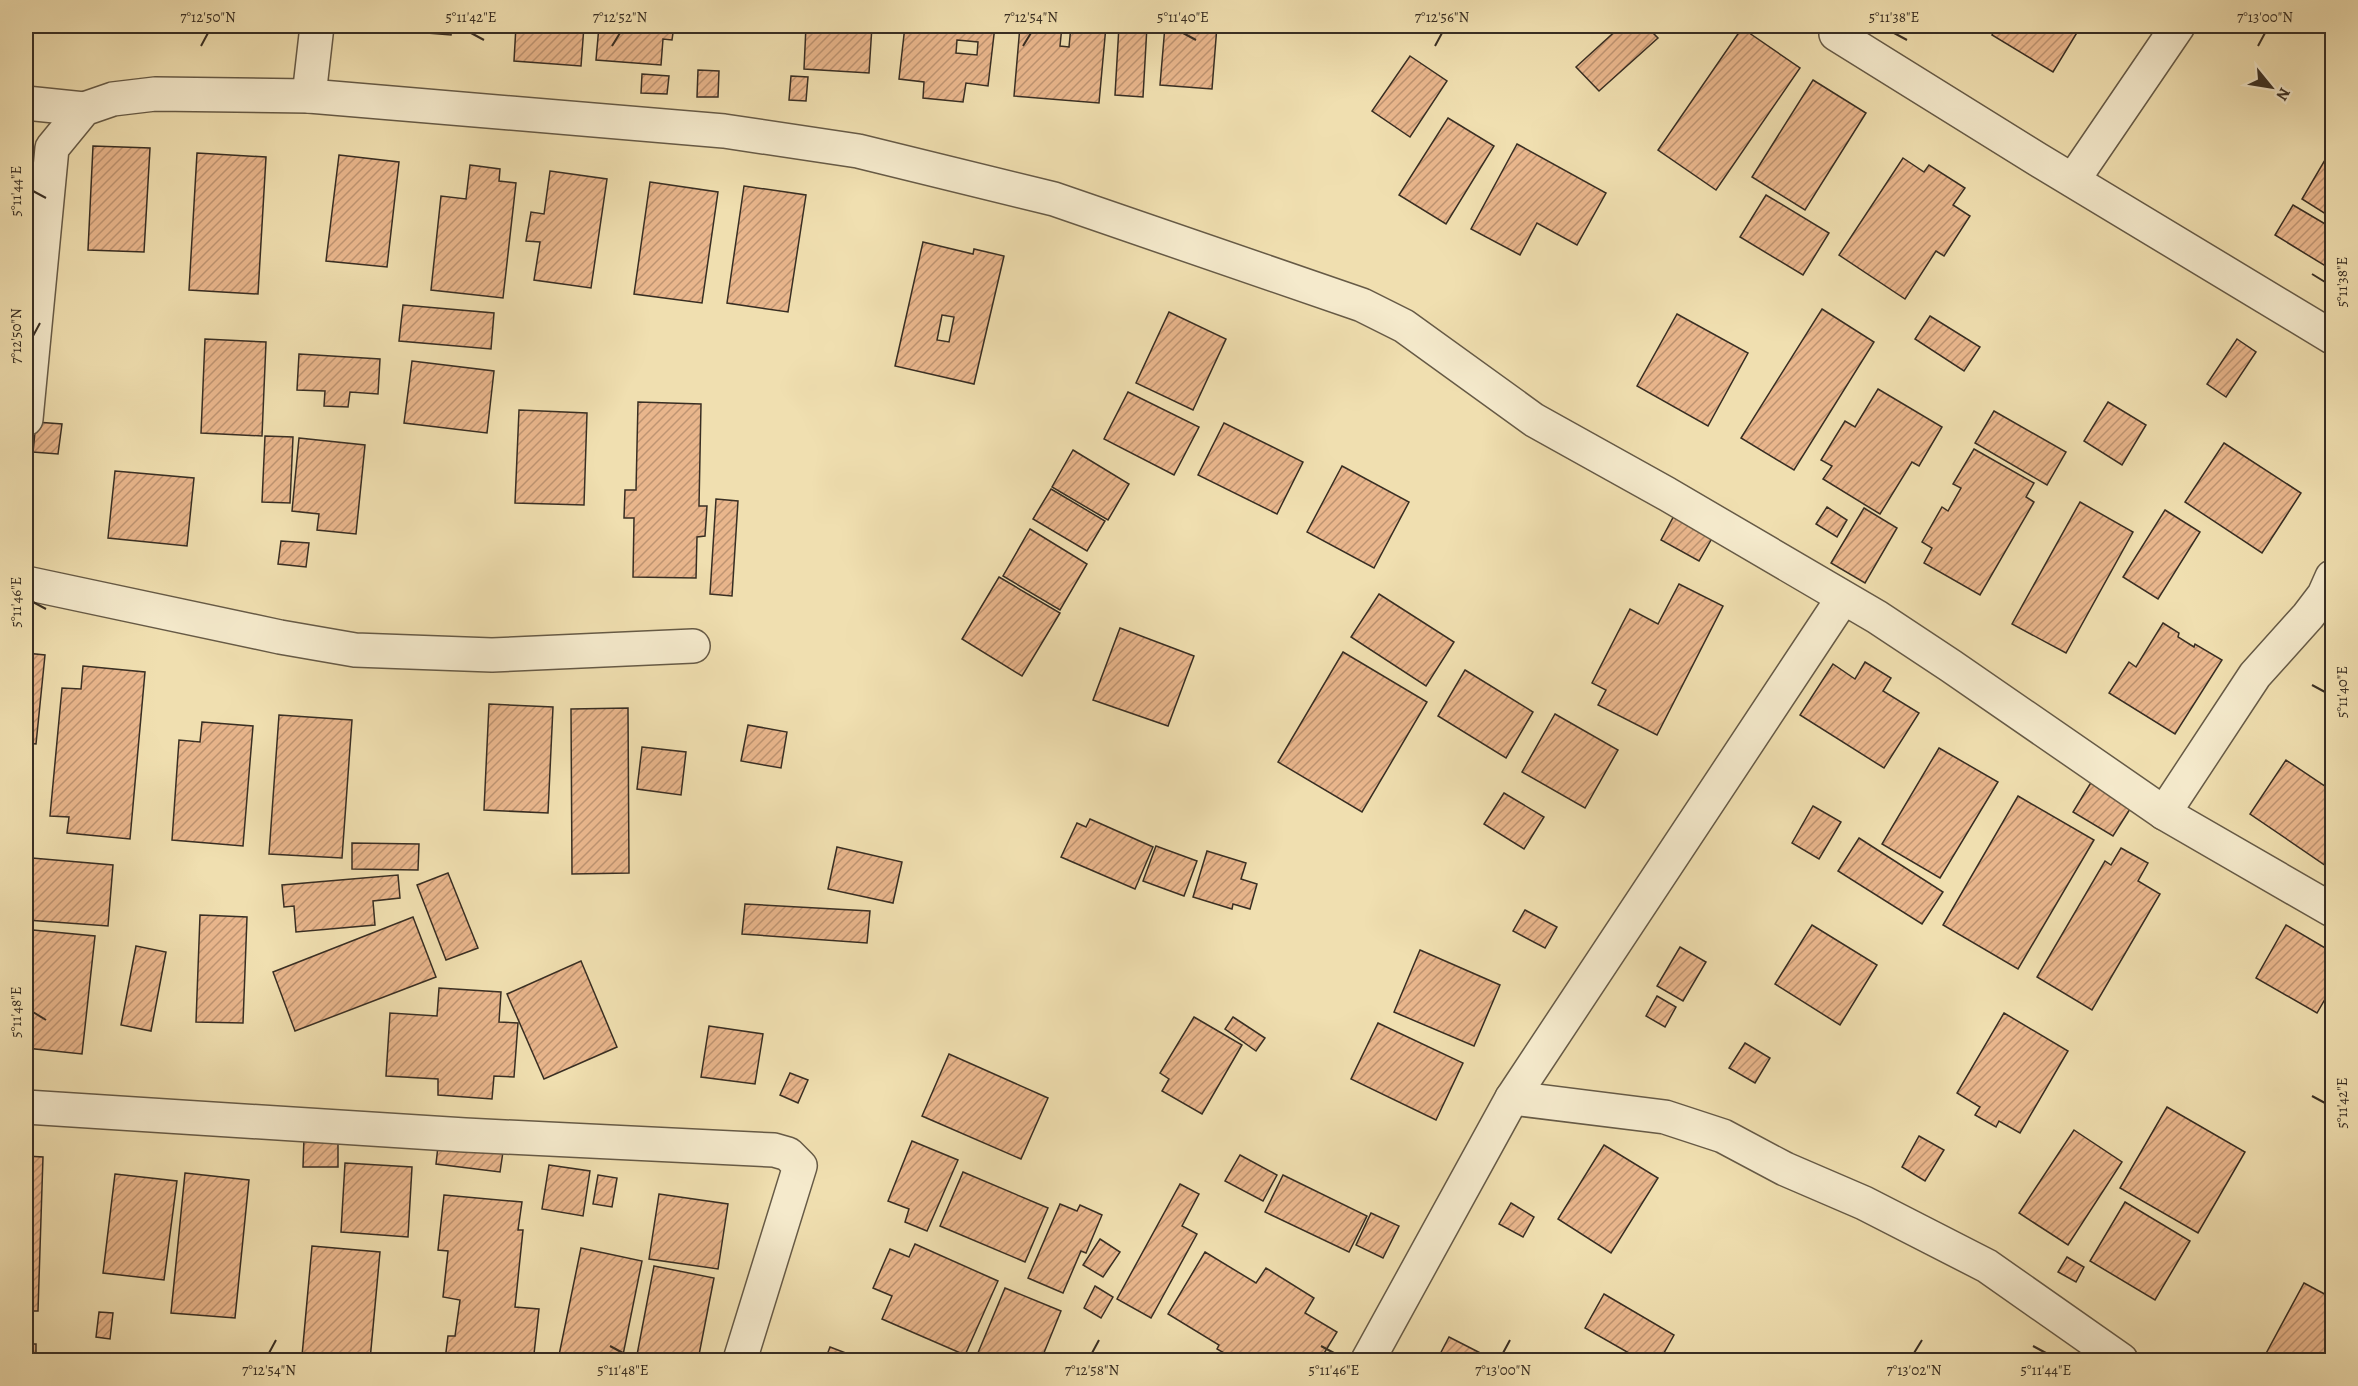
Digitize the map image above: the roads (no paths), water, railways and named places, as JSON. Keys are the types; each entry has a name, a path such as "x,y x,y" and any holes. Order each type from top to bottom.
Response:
{"street":[{"path":"309,96 317,26"},
{"path":"2073,180 2178,26"},
{"path":"1836,34 2332,337"},
{"path":"26,104 84,109 112,99 155,94 309,96 724,131 858,151 1054,199 1362,305 1404,326 1534,420 1667,494 1843,598 1951,666 2164,813 2332,910"},
{"path":"26,419 52,148 84,109"},
{"path":"2164,813 2254,675 2324,596 2332,577"},
{"path":"26,583 355,650 492,655 693,646"},
{"path":"1368,1360 1512,1098 1843,598"},
{"path":"1512,1098 1665,1117 1723,1136 1785,1169 1864,1203 1987,1266 2121,1360"},
{"path":"26,1107 465,1136 774,1150 788,1154 800,1166 740,1360"}]}
